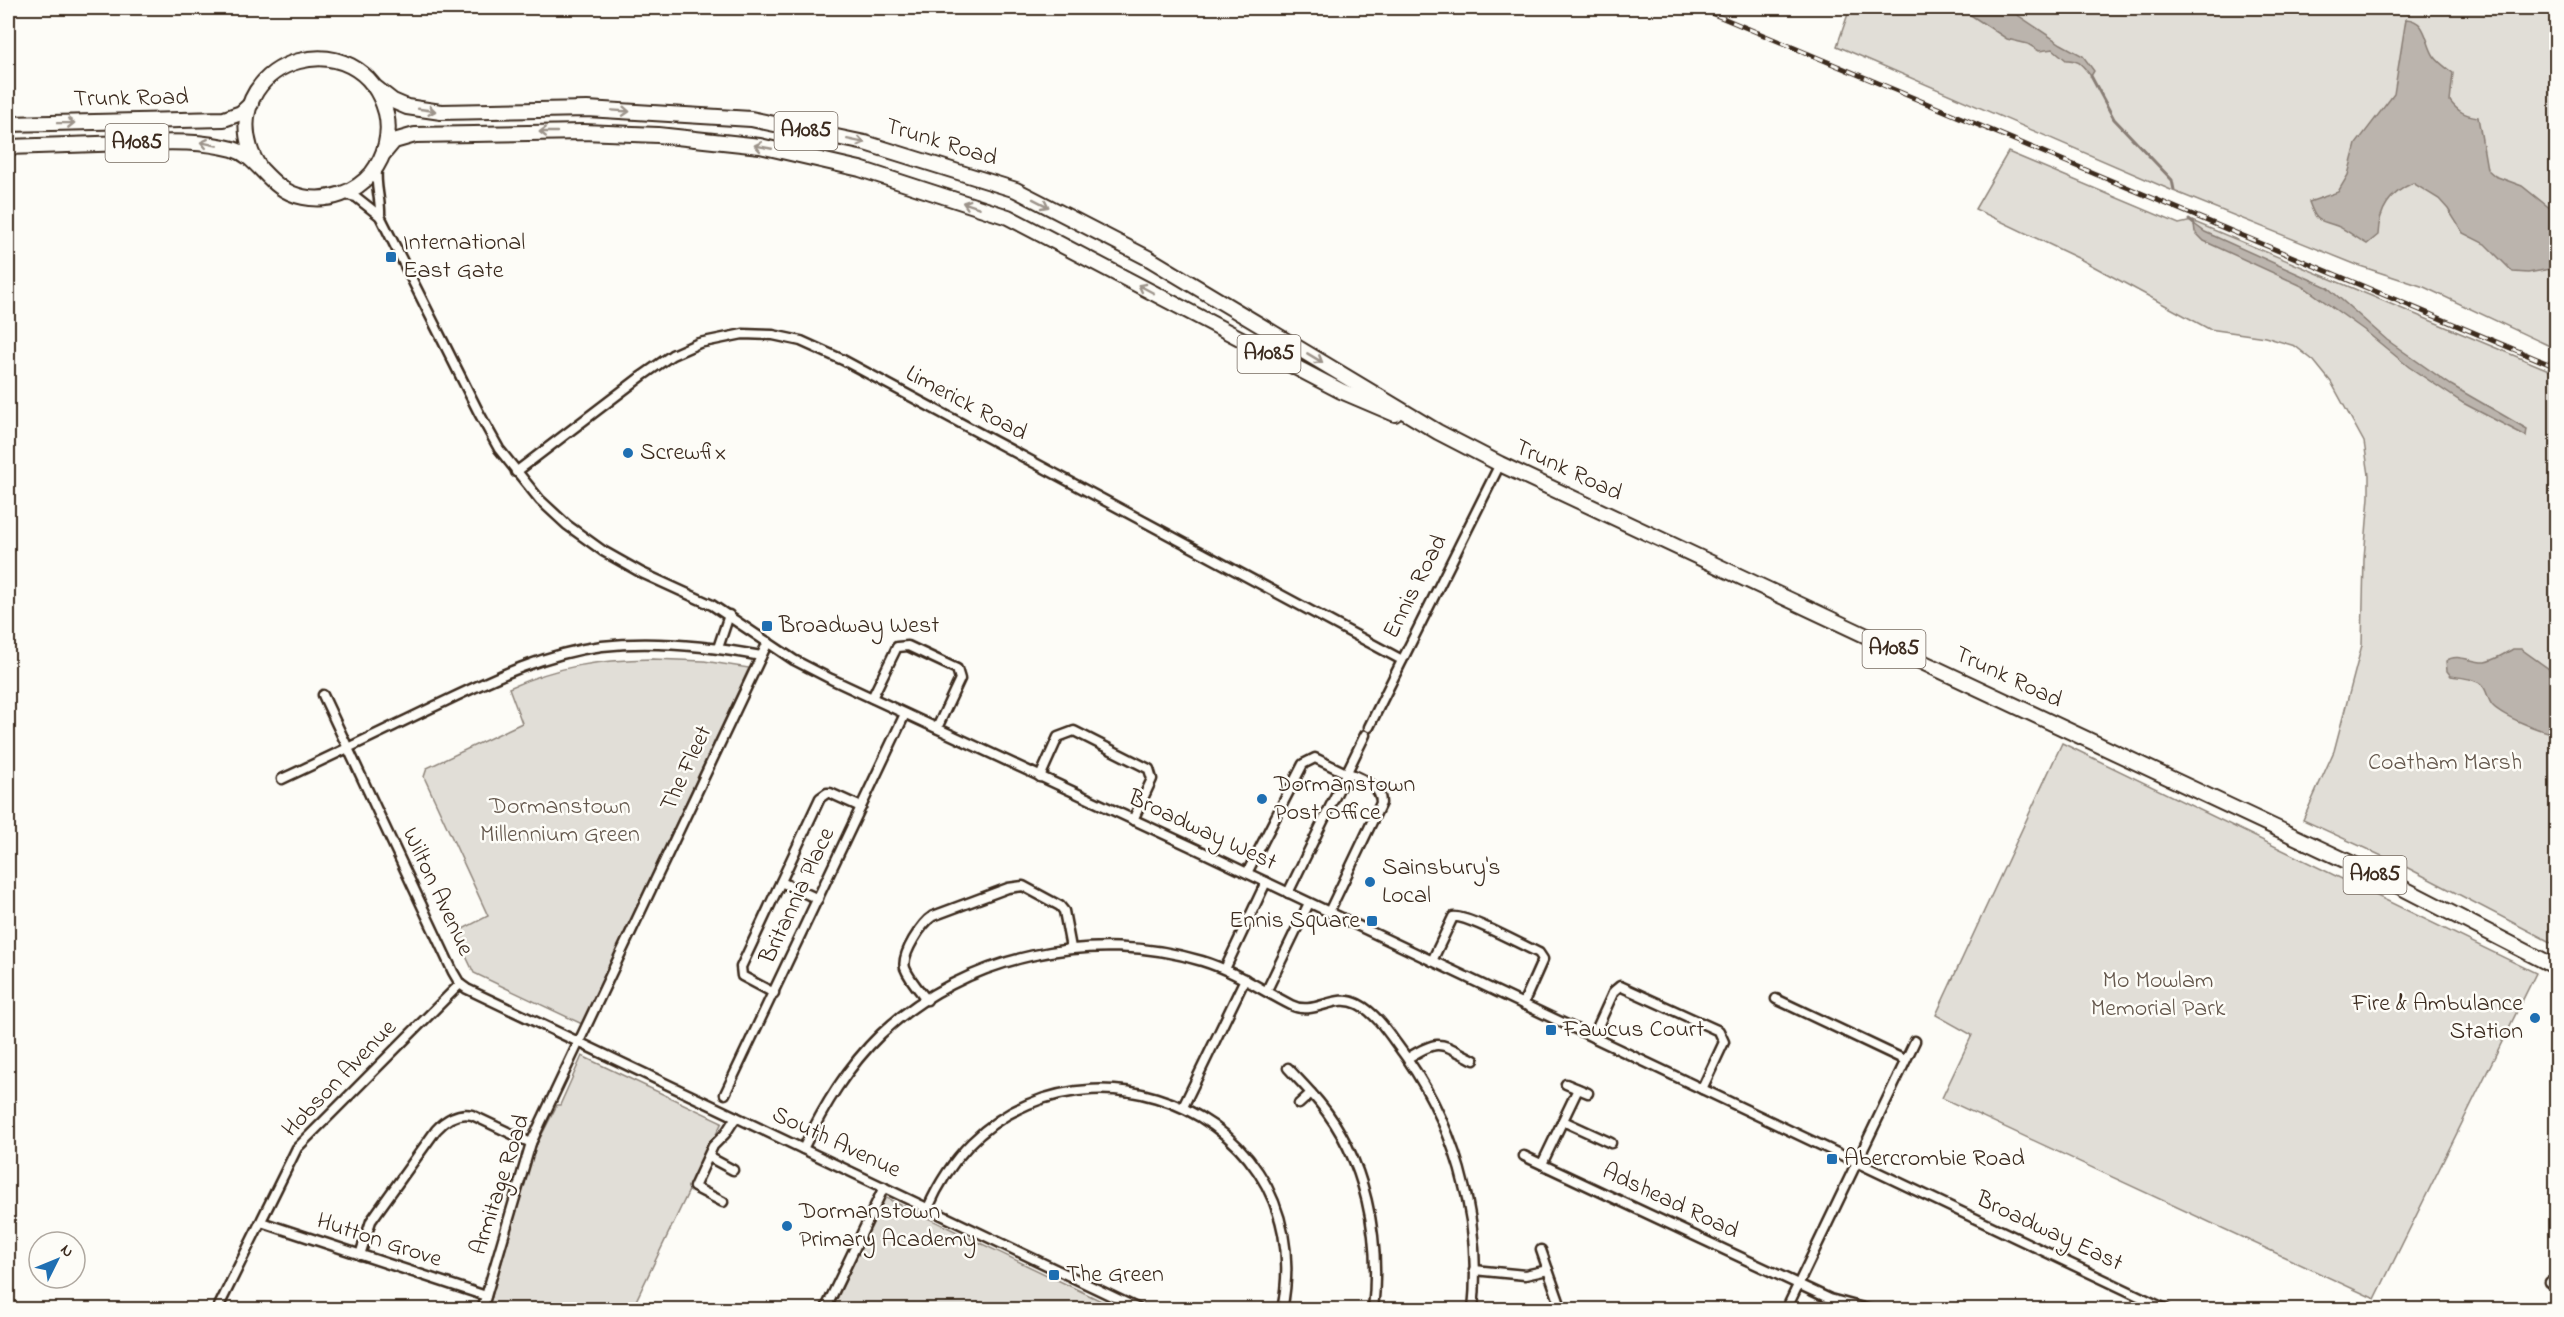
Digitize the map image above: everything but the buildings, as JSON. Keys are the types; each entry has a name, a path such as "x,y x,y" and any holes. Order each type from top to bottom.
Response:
{"main road":[{"name":"A1085","path":"312,57 344,62 361,72 375,87 383,102 388,136 384,153 377,166 362,182 344,194 328,198 296,195 282,189 260,168 250,148 247,126 251,104 257,92 274,72 286,64 312,57"},
{"name":"Trunk Road","path":"375,87 393,101 408,107 441,112 587,109 751,119 865,143 1016,190 1148,258 1438,432 1500,464 2387,880 2556,967"},
{"name":"Trunk Road","path":"8,124 224,119 241,113 251,104"},
{"name":"Trunk Road","path":"384,153 394,141 415,135 583,132 658,135 760,146 860,169 1008,217 1341,391 1438,432"},
{"name":"Trunk Road","path":"8,147 200,141 244,153 260,168"}],"street":[{"path":"377,166 375,184 381,207 380,216"},
{"path":"344,194 356,197 380,216"},
{"name":"Broadway West","path":"380,216 479,413 516,472 551,510 603,551 635,570 729,615 794,660 1329,912"},
{"name":"Limerick Road","path":"516,472 642,376 687,347 714,339 752,334 801,341 843,360 1402,660"},
{"name":"Ennis Road","path":"1288,893 1500,464"},
{"path":"718,648 729,615"},
{"name":"The Fleet","path":"579,1042 768,642"},
{"path":"282,779 495,678 561,654 622,645 686,645 761,656"},
{"path":"872,698 897,647 908,646 957,669 960,674 960,679 937,728"},
{"name":"Wilton Avenue","path":"323,695 460,984 579,1042"},
{"name":"Britannia Place","path":"726,1094 905,714"},
{"path":"1040,777 1058,737 1074,731 1149,769 1152,779 1132,820"},
{"path":"1247,873 1303,764 1315,759 1374,786 1379,792 1381,803 1329,912"},
{"path":"774,993 747,980 741,972 781,882 823,795 830,793 861,807"},
{"path":"781,882 818,899"},
{"path":"1225,969 1266,882"},
{"path":"927,1000 905,968 906,957 923,924 933,916 1008,888 1023,886 1060,906 1064,911 1071,948"},
{"path":"1267,990 1309,903"},
{"name":"Broadway East","path":"1329,912 2168,1310"},
{"path":"1432,961 1453,917 1461,916 1541,956 1543,963 1523,1004"},
{"path":"803,1149 828,1101 848,1071 882,1034 927,1000 995,966 1031,955 1071,948 1107,946 1189,957 1225,969 1301,1008 1316,1007 1339,1000 1361,1005 1387,1030 1408,1058 1438,1109 1455,1150 1470,1216 1474,1270 1473,1310"},
{"path":"1183,1107 1245,979"},
{"name":"Hobson Avenue","path":"217,1310 291,1158 304,1140 460,984"},
{"path":"1593,1037 1614,990 1620,986 1719,1031 1724,1042 1702,1089"},
{"path":"1776,999 1905,1060"},
{"path":"1786,1310 1915,1041"},
{"name":"South Avenue","path":"579,1042 1141,1310"},
{"name":"Armitage Road","path":"482,1310 531,1143 579,1042"},
{"path":"1408,1058 1427,1046 1437,1044 1474,1060"},
{"path":"1288,1068 1320,1103 1342,1138 1364,1190 1374,1239 1376,1273 1373,1310"},
{"path":"1566,1084 1588,1094"},
{"path":"928,1208 941,1182 967,1147 1005,1114 1031,1102 1083,1089 1111,1089 1138,1094 1183,1107 1210,1122 1235,1143 1266,1187 1279,1222 1286,1258 1282,1310"},
{"path":"1542,1164 1578,1089"},
{"path":"1299,1104 1311,1093"},
{"path":"360,1255 371,1221 436,1130 448,1120 462,1114 472,1115 531,1143"},
{"path":"723,1202 694,1187 716,1143 726,1134 736,1117"},
{"path":"1563,1121 1611,1143"},
{"name":"Adshead Road","path":"1524,1156 1830,1299 1871,1310"},
{"path":"708,1157 733,1170"},
{"path":"826,1308 884,1187"},
{"name":"Hutton Grove","path":"261,1222 486,1296"},
{"path":"1541,1250 1562,1310"},
{"path":"1474,1270 1525,1275 1548,1270"}],"green space":[{"path":"1850,8 2556,8 2556,349 2424,287 2357,265 2171,190 1837,46"},
{"name":"Coatham Marsh","path":"2008,152 2179,224 2192,221 2556,373 2556,945 2406,867 2303,820 2334,751 2362,645 2364,558 2369,497 2369,475 2364,442 2331,382 2314,361 2295,346 2265,337 2209,329 2080,259 1975,209"},
{"name":"Dormanstown Millennium Green","path":"652,659 704,661 749,668 582,1024 474,973 455,933 488,916 424,777 427,768 522,723 509,688 562,669 614,661"},
{"name":"Mo Mowlam Memorial Park","path":"2062,743 2536,973 2375,1299 1942,1098 1972,1035 1936,1015"},
{"path":"582,1056 722,1122 632,1309 488,1310 534,1150 557,1105 560,1105"},
{"path":"884,1197 1118,1309 832,1310"}],"shaded area":[{"path":"1965,8 2007,8 2083,56 2094,71 2091,76 2078,62 2066,60 2053,49 2039,51 2028,44 2007,39 1966,12"},
{"path":"2406,19 2413,20 2422,27 2434,56 2453,73 2450,101 2462,112 2478,117 2487,169 2495,176 2522,186 2556,213 2556,268 2528,273 2513,272 2485,244 2463,233 2439,199 2413,183 2398,192 2387,203 2381,217 2378,235 2367,244 2341,228 2319,220 2314,214 2309,202 2338,192 2348,175 2356,144 2394,94"},
{"path":"2194,224 2205,232 2327,287 2387,340 2451,385 2527,429 2526,436 2463,403 2409,367 2364,330 2304,287 2204,241 2195,232"},
{"path":"2513,649 2521,649 2556,674 2556,733 2533,727 2505,714 2491,704 2482,685 2472,680 2451,676 2447,671 2446,661 2450,659 2460,658 2485,662"}],"waterway":[{"path":"2091,76 2114,119 2172,180 2174,190"},
{"path":"2189,220 2194,224"}],"railway":[{"path":"1699,8 2556,367"}],"place":[{"name":"International East Gate","path":"391,257"},
{"name":"Screwfix","path":"628,453"},
{"name":"Broadway West","path":"767,626"},
{"name":"Dormanstown Post Office","path":"1262,799"},
{"name":"Sainsbury's Local","path":"1370,882"},
{"name":"Ennis Square","path":"1372,921"},
{"name":"Fire & Ambulance Station","path":"2535,1018"},
{"name":"Fawcus Court","path":"1551,1030"},
{"name":"Abercrombie Road","path":"1832,1159"},
{"name":"Dormanstown Primary Academy","path":"787,1226"},
{"name":"The Green","path":"1054,1275"}]}
